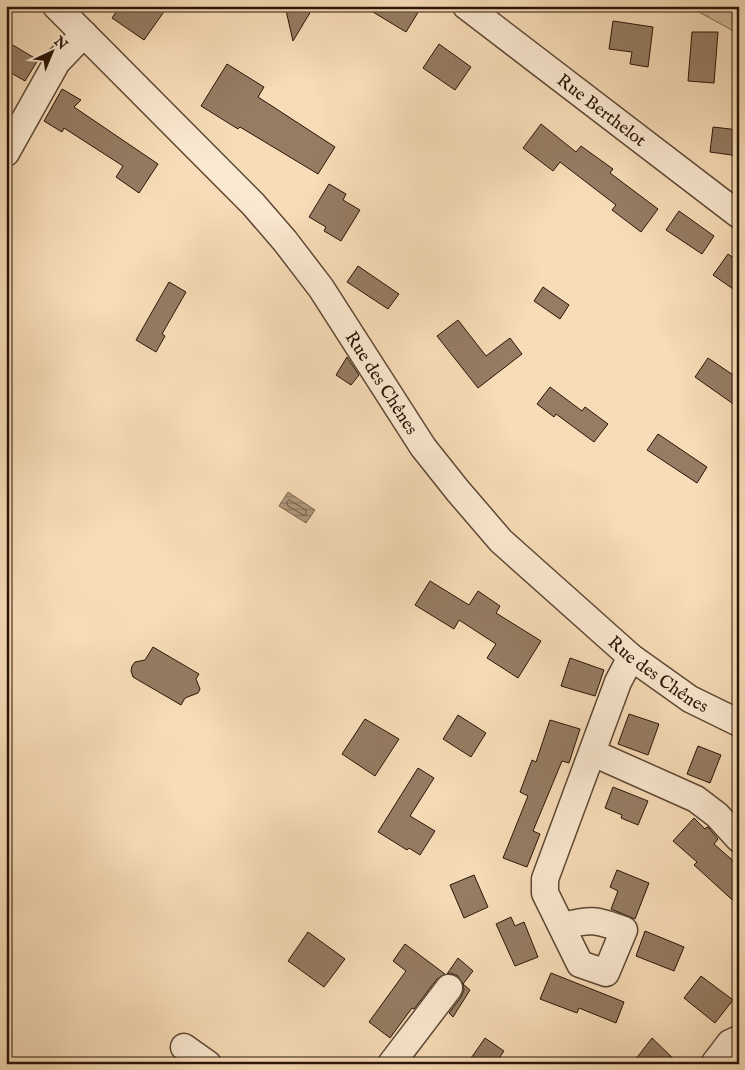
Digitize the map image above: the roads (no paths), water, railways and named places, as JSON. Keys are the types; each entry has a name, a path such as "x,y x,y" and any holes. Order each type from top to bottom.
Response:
{"street":[{"name":"Rue des Chênes","path":"56,6 253,204 285,241 321,288 423,446 458,491 501,541 631,657 690,699 739,723"},
{"name":"Rue Berthelot","path":"466,6 739,214"},
{"path":"6,153 57,62 84,34"},
{"path":"562,926 545,893 545,879 618,682 631,657"},
{"path":"593,753 696,799 717,815 739,839"},
{"path":"391,1064 448,988"},
{"path":"714,1064 730,1043 739,1039"},
{"path":"184,1047 208,1064"}],"water":[{"path":"288,492 315,510 306,523 279,506"}]}
